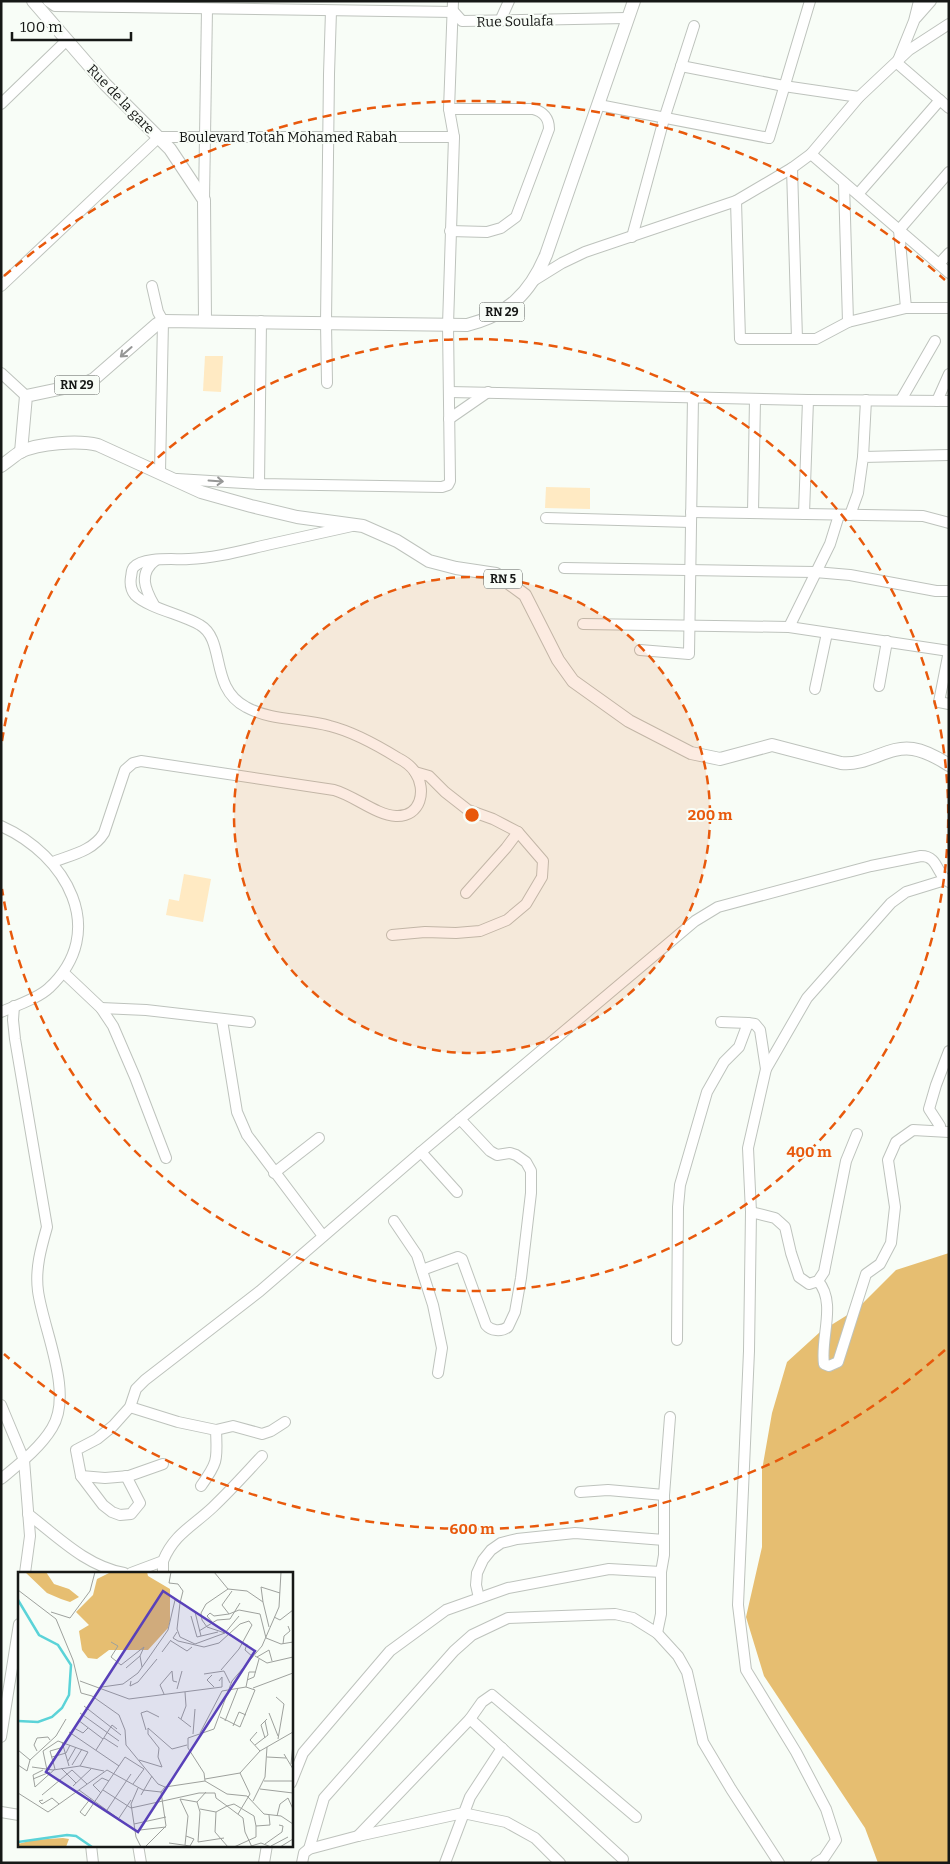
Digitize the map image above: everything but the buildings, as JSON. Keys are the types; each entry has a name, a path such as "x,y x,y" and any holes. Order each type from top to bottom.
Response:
{"main road":[{"name":"Rue de la gare","path":"33,1 105,84 159,137 182,165 204,200"},
{"name":"RN 29","path":"26,396 83,384 94,379 157,324 163,321 326,322 448,326 468,325 484,321 502,312 517,301 533,281 546,255 634,1"},
{"path":"204,200 205,320"},
{"path":"21,452 26,396"},
{"name":"RN 5","path":"1,466 21,452 52,444 84,442 98,445 201,492 297,517 363,526 397,541 429,561 456,568 496,574 525,595 558,660 573,681 630,721 691,753 720,759 772,745 841,763 853,764 900,749 912,748 924,751 949,765"}],"street":[{"name":"Rue Soulafa","path":"48,1 55,6 331,11 453,7 462,21 628,18"},
{"path":"500,21 509,1"},
{"path":"599,106 769,138 810,1"},
{"path":"897,63 914,21 919,1"},
{"path":"914,21 931,1"},
{"path":"173,478 259,484 442,487 448,485 450,481 448,326 454,137 449,109 453,7"},
{"path":"204,200 206,9"},
{"path":"327,383 326,322 331,11"},
{"path":"533,281 562,263 585,252 736,201 792,168 811,154 859,97 909,50 949,24"},
{"path":"632,237 664,119 694,26"},
{"path":"1,104 66,41"},
{"path":"897,63 949,108"},
{"path":"681,66 784,86 859,97"},
{"path":"858,194 940,100"},
{"path":"449,109 533,109 540,111 548,118 549,123 516,217 501,228 487,232 450,231"},
{"name":"Boulevard Totah Mohamed Rabah","path":"1,286 159,137 454,137"},
{"path":"811,154 949,273"},
{"path":"792,168 796,340"},
{"path":"906,308 899,230 949,172"},
{"path":"844,183 848,322"},
{"path":"736,201 740,340 816,339 848,322 906,308 949,308"},
{"path":"939,264 949,253"},
{"path":"152,286 158,312 163,321 160,472"},
{"path":"259,484 260,321"},
{"path":"901,400 934,341"},
{"path":"1,373 26,396"},
{"path":"937,400 949,374"},
{"path":"449,392 808,400 949,401"},
{"path":"448,419 488,392"},
{"path":"640,650 689,654 693,397"},
{"path":"753,513 755,399"},
{"path":"804,514 808,400"},
{"path":"850,515 858,493 863,457 866,400"},
{"path":"863,457 949,455"},
{"path":"546,518 691,517 753,513 924,516 949,523"},
{"path":"789,627 830,544 839,516"},
{"path":"53,862 91,847 99,841 104,833 125,770 133,763 141,761 334,790 394,816 404,816 412,812 419,804 421,788 415,772 404,761 364,739 331,726 266,715 245,707 226,689 209,632 201,625 136,596 130,583 132,569 142,563 157,560 208,558 354,525"},
{"path":"154,605 145,585 146,571 149,565 157,560"},
{"path":"564,568 815,572 936,591 949,591"},
{"path":"583,624 789,627 949,651 939,702 949,704"},
{"path":"815,689 827,632"},
{"path":"879,686 887,641"},
{"path":"392,935 480,931 507,920 526,904 542,877 543,861 518,832 494,819 468,810 445,792 429,776 415,772"},
{"path":"1,826 33,845 53,862 71,893 79,917 78,939 73,955 64,972 48,990 1,1012"},
{"path":"466,893 518,832"},
{"path":"126,1476 140,1503 131,1514 120,1515 103,1505 81,1476 76,1450 97,1439 113,1426 130,1407 136,1390 145,1380 260,1291 460,1118 695,921 718,907 871,866 921,856 934,860 940,874 947,881 906,892 891,903 808,998 766,1069 748,1148 751,1212 750,1351 738,1605 746,1670 796,1752 826,1809 836,1840 824,1858 816,1863"},
{"path":"64,972 101,1008 113,1026 166,1158"},
{"path":"1,1479 24,1460 53,1428 60,1408 60,1388 38,1291 38,1258 47,1227 15,1039 14,1006"},
{"path":"101,1008 146,1010 250,1022"},
{"path":"222,1020 237,1112 247,1135 323,1236"},
{"path":"721,1022 755,1024 760,1030 766,1069"},
{"path":"677,1340 678,1207 680,1185 707,1092 724,1062 739,1047 748,1023"},
{"path":"944,1132 929,1109 949,1051"},
{"path":"422,1270 458,1257 462,1259 486,1325 489,1328 498,1330 508,1327 515,1312 521,1278 531,1193 531,1171 526,1162 516,1155 510,1153 497,1155 490,1151 460,1118"},
{"path":"818,1281 824,1288 827,1306 823,1354 824,1364 829,1366 838,1362 866,1274 880,1264 891,1243 895,1207 888,1160 896,1142 913,1130 944,1132"},
{"path":"751,1212 775,1218 785,1227 799,1276 809,1284 818,1281 824,1272 846,1161 857,1134"},
{"path":"274,1173 319,1138"},
{"path":"421,1152 456,1192"},
{"path":"394,1221 414,1248 433,1305 440,1336 441,1361 438,1372"},
{"path":"1,1405 24,1460 30,1536 25,1572"},
{"path":"130,1407 178,1422 216,1430 233,1426 262,1434 271,1431 285,1422"},
{"path":"657,1633 661,1614 661,1572 664,1556 664,1495 670,1417"},
{"path":"201,1486 215,1466 217,1455 216,1430"},
{"path":"163,1572 163,1561 172,1542 187,1527 211,1509 262,1456"},
{"path":"81,1476 105,1478 126,1476 163,1464"},
{"path":"580,1492 608,1490 664,1495"},
{"path":"28,1514 77,1553 121,1572"},
{"path":"479,1598 476,1573 491,1550 501,1543 517,1539 574,1533 664,1540"},
{"path":"134,1572 163,1561"},
{"path":"292,1780 303,1753 390,1651 446,1610 508,1588 609,1570 661,1572"},
{"path":"309,1849 324,1798 454,1651 472,1635 508,1618 615,1614 633,1618 657,1633 678,1656 686,1672 703,1742 774,1861"},
{"path":"1,1737 5,1695 18,1629"},
{"path":"358,1836 470,1719 482,1702 492,1695 636,1817"},
{"path":"470,1719 623,1859"},
{"path":"445,1863 470,1797 502,1748"},
{"path":"1,1812 18,1815"},
{"path":"302,1863 304,1853 309,1849 358,1836 463,1814 506,1822 535,1838 560,1863"},
{"path":"91,1846 93,1863"},
{"path":"138,1846 141,1863"},
{"path":"264,1863 267,1846"}],"shaded area":[{"path":"205,356 223,356 221,392 203,391"},
{"path":"546,487 590,488 590,509 545,508"},
{"path":"184,874 211,879 203,922 166,915 169,899 179,901"},
{"path":"949,1253 949,1863 878,1863 865,1828 764,1676 746,1617 762,1547 762,1470 772,1413 787,1362 820,1332 857,1309 896,1270"}]}
